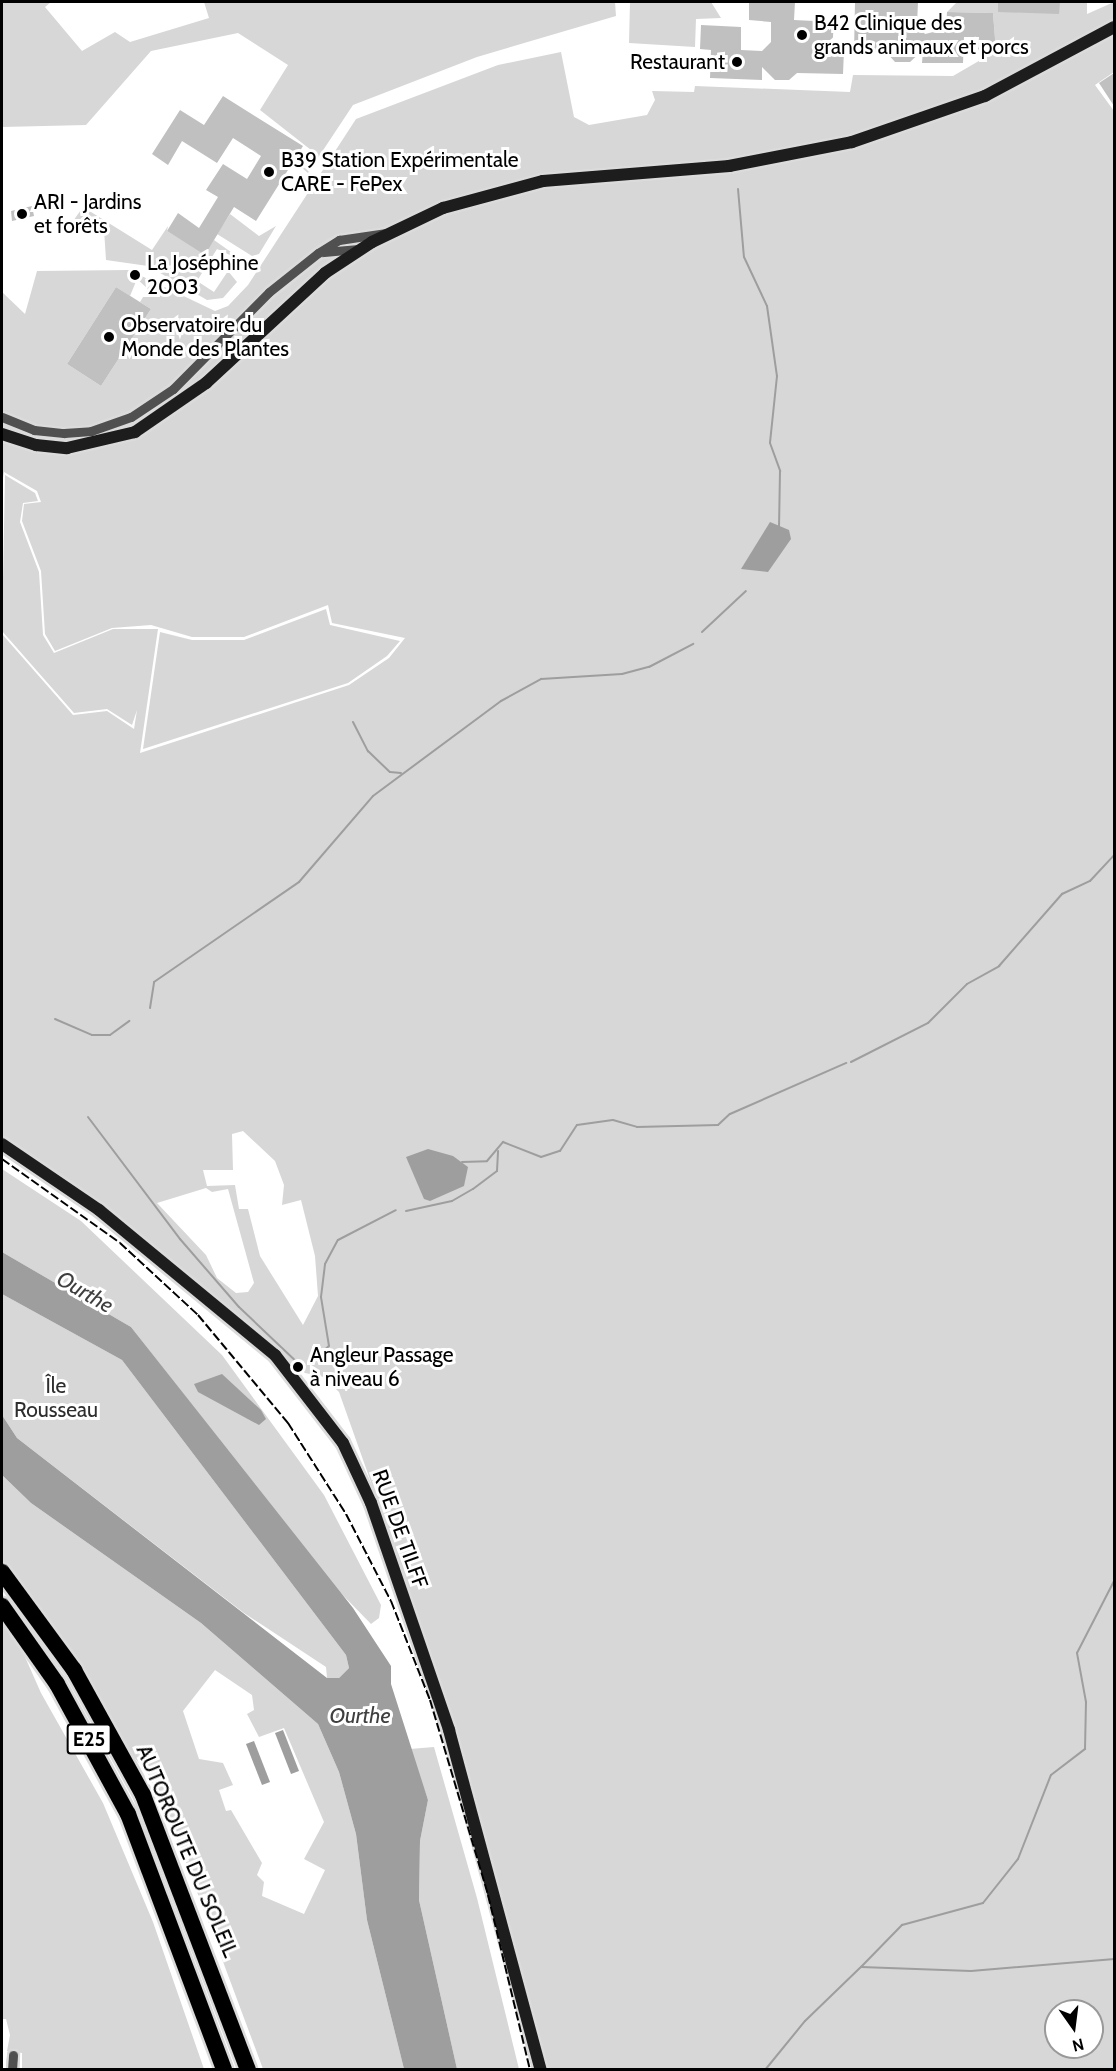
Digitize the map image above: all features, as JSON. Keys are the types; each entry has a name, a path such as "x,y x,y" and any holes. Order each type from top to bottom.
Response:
{"highway":[{"name":"AUTOROUTE DU SOLEIL","path":"2,1572 74,1670 124,1757 235,2029 248,2070"},
{"name":"AUTOROUTE DU SOLEIL","path":"2,1606 57,1684 128,1814 224,2070"},
{"path":"235,2029 252,2047 260,2070"}],"main road":[{"path":"1085,46 1114,20"},
{"path":"2,434 36,445 67,448 135,432 200,388 295,297 360,249 389,233 462,201 524,184 729,166 852,142 985,96 1085,46 1114,27"},
{"name":"RUE DE TILFF","path":"2,1144 99,1210 275,1354 343,1443 371,1503 449,1730 541,2070"}],"street":[{"path":"2,417 34,430 64,433 101,429 141,412 173,389 269,292 318,253 339,240 389,233"},
{"path":"318,253 360,249"},
{"path":"12,2070 13,2055"}],"green space":[{"path":"2,2 51,2 45,7 82,51 115,32 130,42 209,18 204,2 615,2 616,16 477,57 353,105 308,173 302,168 311,150 260,110 288,65 238,33 151,51 86,125 2,127"},
{"path":"630,2 711,2 721,18 696,19 695,47 629,43"},
{"path":"957,2 1087,2 1087,14 1114,2 1114,72 1095,85 1114,111 1114,2069 544,2069 474,1797 406,1581 339,1392 324,1377 305,1373 101,1203 2,1139 2,634 73,715 107,711 134,729 137,710 132,725 107,709 74,713 2,631 5,475 35,493 38,501 23,503 20,522 39,572 43,635 54,653 113,629 158,629 140,753 349,685 389,658 405,638 332,623 328,605 244,637 192,637 151,625 112,628 55,651 45,634 41,571 22,521 24,504 41,502 37,491 4,472 2,484 2,292 25,314 37,271 129,270 215,311 228,306 248,285 356,119 498,65 561,52 574,117 589,125 647,115 655,100 652,91 694,92 695,86 850,92 853,75 953,76 996,51 993,13 947,12","holes":["137,279 148,289 140,302 151,309 101,386 67,364 116,287 130,296","243,1131 275,1161 284,1185 282,1205 301,1200 315,1256 318,1296 303,1325 260,1256 248,1209 239,1209 235,1185 207,1186 203,1170 233,1170 232,1134","206,1188 212,1192 228,1189 254,1283 248,1292 236,1293 217,1278 206,1255 157,1203"]},
{"path":"83,207 152,250 168,226 167,231 205,254 214,240 245,262 217,249 197,281 214,292 228,271 237,282 223,298 207,300 148,266 106,260 104,229 66,231"},
{"path":"230,214 259,236 276,226 259,254 252,256 217,234"},
{"path":"326,609 330,625 400,641 387,656 348,683 143,749 160,632 192,640 244,640"},
{"path":"2,1169 81,1221 222,1355 324,1495 381,1605 379,1618 371,1624 333,1585 131,1327 2,1252"},
{"name":"Île Rousseau","path":"2,1294 122,1360 346,1655 349,1668 339,1678 327,1678 326,1667 244,1613 17,1438 2,1415"},
{"path":"2,1475 31,1503 201,1623 318,1724 339,1772 356,1834 367,1920 404,2069 263,2069 178,1841 148,1774 61,1670 2,1585","holes":["215,1670 252,1695 254,1710 247,1714 259,1737 284,1728 324,1822 304,1859 325,1870 304,1914 262,1896 264,1882 257,1875 262,1863 231,1810 226,1811 219,1790 233,1785 223,1763 199,1759 183,1711"]},
{"path":"2,1605 41,1693 103,1803 153,1922 204,2069 22,2069 22,2053 7,2051 10,2035 6,2019 2,2019"},
{"path":"434,1747 477,1898 519,2069 457,2069 419,1900 420,1841 428,1800 410,1749"}],"water":[{"path":"770,522 789,530 791,539 768,572 741,569"},
{"path":"428,1149 453,1156 468,1167 464,1186 430,1201 424,1199 406,1157"},
{"name":"Ourthe","path":"2,1252 131,1327 353,1608 391,1666 391,1684 428,1800 420,1841 419,1900 457,2069 404,2069 367,1920 356,1834 339,1772 318,1724 201,1623 31,1503 2,1475 2,1415 17,1438 327,1678 339,1678 349,1668 346,1655 122,1360 2,1294"},
{"path":"222,1374 261,1410 266,1419 259,1425 198,1392 194,1384"},
{"path":"283,1730 299,1771 291,1774 275,1733"},
{"path":"254,1741 270,1782 262,1785 246,1744"}],"building":[{"name":"B42 Clinique des grands animaux et porcs","path":"749,2 795,2 794,20 834,22 832,50 844,50 843,74 797,73 789,80 775,80 762,67 762,80 710,78 711,50 700,49 701,25 741,27 741,50 762,51 771,42 771,22 749,20"},
{"path":"855,2 918,2 917,25 925,34 946,29 947,12 993,13 996,51 978,51 979,37 964,37 963,63 922,63 923,50 910,62 895,62 886,52 854,52"},
{"path":"998,2 1060,2 1059,14 998,12"},
{"path":"1114,73 1114,106 1099,83"},
{"name":"B39 Station Expérimentale CARE - FePex","path":"223,96 303,146 256,221 234,207 205,255 167,231 178,213 199,228 218,197 206,190 223,164 247,179 261,156 233,138 217,163 182,141 168,165 152,154 180,110 204,125"},
{"name":"ARI - Jardins et forêts","path":"32,206 34,216 12,221 11,211"},
{"name":"Observatoire du Monde des Plantes","path":"116,287 151,309 101,386 67,364"}],"waterway":[{"path":"738,189 744,257 767,306 777,376 770,443 780,471 779,528"},
{"path":"702,632 746,591"},
{"path":"150,1008 154,982 299,882 373,796 501,701 541,679 622,674 649,667 693,644"},
{"path":"353,722 368,751 390,772 401,773"},
{"path":"851,1062 928,1023 967,984 999,966 1062,894 1090,881 1114,855"},
{"path":"55,1019 92,1035 110,1035 129,1021"},
{"path":"462,1162 487,1161 503,1142 541,1157 560,1151 577,1125 613,1120 637,1127 718,1125 730,1114 846,1063"},
{"path":"88,1117 180,1239 239,1307 304,1369"},
{"path":"406,1211 452,1201 473,1189 497,1171 498,1151"},
{"path":"320,1354 329,1346 321,1297 325,1264 338,1240 396,1210"},
{"path":"861,1967 902,1925 983,1903 1018,1859 1051,1775 1085,1749 1086,1702 1077,1653 1114,1581"},
{"path":"765,2070 805,2021 861,1967 971,1971 1114,1959"}],"railway":[{"path":"2,1159 120,1243 198,1315 288,1423 346,1514 391,1601 430,1700 488,1895 530,2070"}],"place":[{"name":"B42 Clinique des grands animaux et porcs","path":"802,35"},
{"name":"Restaurant","path":"737,62"},
{"name":"B39 Station Expérimentale CARE - FePex","path":"269,172"},
{"name":"ARI - Jardins et forêts","path":"22,214"},
{"name":"La Joséphine 2003","path":"135,275"},
{"name":"Observatoire du Monde des Plantes","path":"109,337"},
{"name":"Angleur Passage à niveau 6","path":"298,1367"}]}
